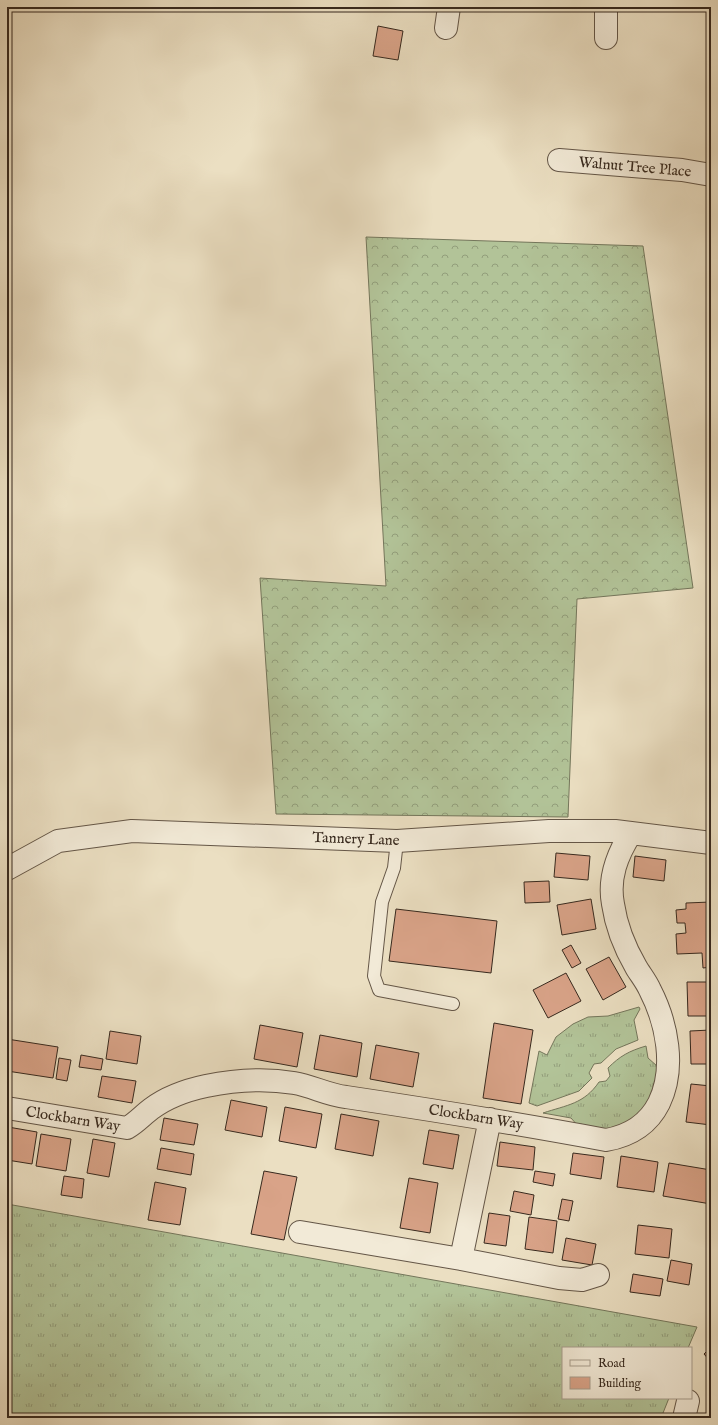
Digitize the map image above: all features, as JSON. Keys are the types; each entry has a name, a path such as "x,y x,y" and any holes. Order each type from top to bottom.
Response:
{"street":[{"path":"446,28 449,7"},
{"path":"606,7 606,38"},
{"name":"Walnut Tree Place","path":"560,160 682,170 711,175"},
{"name":"Tannery Lane","path":"7,869 58,841 132,831 397,841 549,831 615,831 711,843"},
{"name":"Clockbarn Way","path":"7,1108 127,1128 133,1125 151,1109 163,1101 204,1086 248,1080 271,1080 316,1088 338,1096 606,1140 624,1135 640,1126 649,1118 663,1095 668,1062 664,1024 658,1006 650,988 635,966 624,942 613,904 612,890 616,860 622,846 631,833"},
{"path":"461,1259 490,1120"},
{"path":"300,1232 461,1259 559,1278 582,1280 598,1275"}],"lane":[{"path":"397,841 394,868 382,902 374,976 379,990 452,1004"}],"green space":[{"path":"366,237 643,246 693,588 577,599 568,817 276,814 260,578 386,586"},
{"path":"639,1007 640,1009 634,1020 638,1040 616,1049 601,1063 594,1064 589,1073 592,1078 579,1091 537,1106 529,1103 539,1051 547,1055 556,1037 573,1024 588,1017 608,1016"},
{"path":"646,1046 648,1058 657,1066 657,1079 651,1098 640,1114 620,1128 600,1131 579,1127 571,1118 543,1113 574,1103 581,1099 587,1095 599,1082 606,1081 610,1076 608,1068 617,1060 630,1052"},
{"path":"7,1204 697,1327 688,1347 562,1347 562,1399 669,1399 661,1418 7,1418"}],"building":[{"path":"378,26 403,31 398,60 373,56"},
{"path":"556,853 590,856 588,880 554,877"},
{"path":"635,856 666,860 664,881 633,877"},
{"path":"549,881 550,902 525,903 524,882"},
{"path":"591,899 596,929 562,935 557,905"},
{"path":"711,902 711,967 703,968 702,953 677,954 676,934 686,933 685,923 677,923 676,910 686,909 686,903"},
{"path":"396,909 497,921 491,973 389,961"},
{"path":"571,945 581,963 572,968 562,950"},
{"path":"609,957 626,987 603,1000 586,969"},
{"path":"566,973 581,1001 548,1018 533,990"},
{"path":"687,982 711,982 711,1016 688,1016"},
{"path":"494,1023 533,1030 521,1104 483,1098"},
{"path":"260,1025 303,1033 297,1067 254,1059"},
{"path":"711,1030 711,1064 691,1064 690,1031"},
{"path":"110,1031 141,1036 137,1064 106,1059"},
{"path":"320,1035 362,1043 357,1077 314,1069"},
{"path":"7,1039 58,1047 53,1078 7,1071"},
{"path":"376,1045 419,1053 413,1087 370,1079"},
{"path":"81,1055 103,1059 101,1070 79,1067"},
{"path":"59,1058 71,1060 67,1081 56,1079"},
{"path":"102,1076 136,1081 132,1103 98,1097"},
{"path":"691,1084 711,1086 711,1125 686,1122"},
{"path":"231,1100 267,1107 262,1137 225,1130"},
{"path":"285,1107 322,1114 316,1148 279,1141"},
{"path":"341,1114 379,1121 373,1156 335,1149"},
{"path":"164,1118 198,1124 194,1145 160,1140"},
{"path":"8,1127 37,1132 32,1164 7,1160"},
{"path":"429,1130 459,1135 453,1169 423,1164"},
{"path":"41,1134 71,1139 66,1171 36,1166"},
{"path":"93,1139 115,1143 109,1177 87,1173"},
{"path":"500,1142 535,1147 533,1170 497,1166"},
{"path":"161,1148 194,1154 191,1175 157,1169"},
{"path":"573,1153 604,1157 601,1179 570,1174"},
{"path":"621,1156 658,1162 654,1192 617,1187"},
{"path":"669,1163 711,1170 711,1204 663,1196"},
{"path":"264,1171 297,1177 284,1240 251,1234"},
{"path":"535,1171 555,1174 553,1186 533,1182"},
{"path":"64,1176 84,1179 82,1198 61,1195"},
{"path":"409,1178 438,1183 430,1233 400,1228"},
{"path":"155,1182 186,1188 180,1225 148,1220"},
{"path":"514,1191 534,1195 531,1215 510,1211"},
{"path":"562,1199 573,1201 569,1221 558,1219"},
{"path":"489,1213 510,1216 506,1246 484,1243"},
{"path":"529,1217 557,1221 553,1253 525,1249"},
{"path":"638,1225 672,1229 669,1258 635,1254"},
{"path":"566,1238 596,1244 592,1265 562,1260"},
{"path":"671,1260 692,1264 689,1285 667,1281"},
{"path":"633,1274 663,1279 660,1296 630,1292"},
{"path":"711,1347 711,1362 704,1354"}]}
